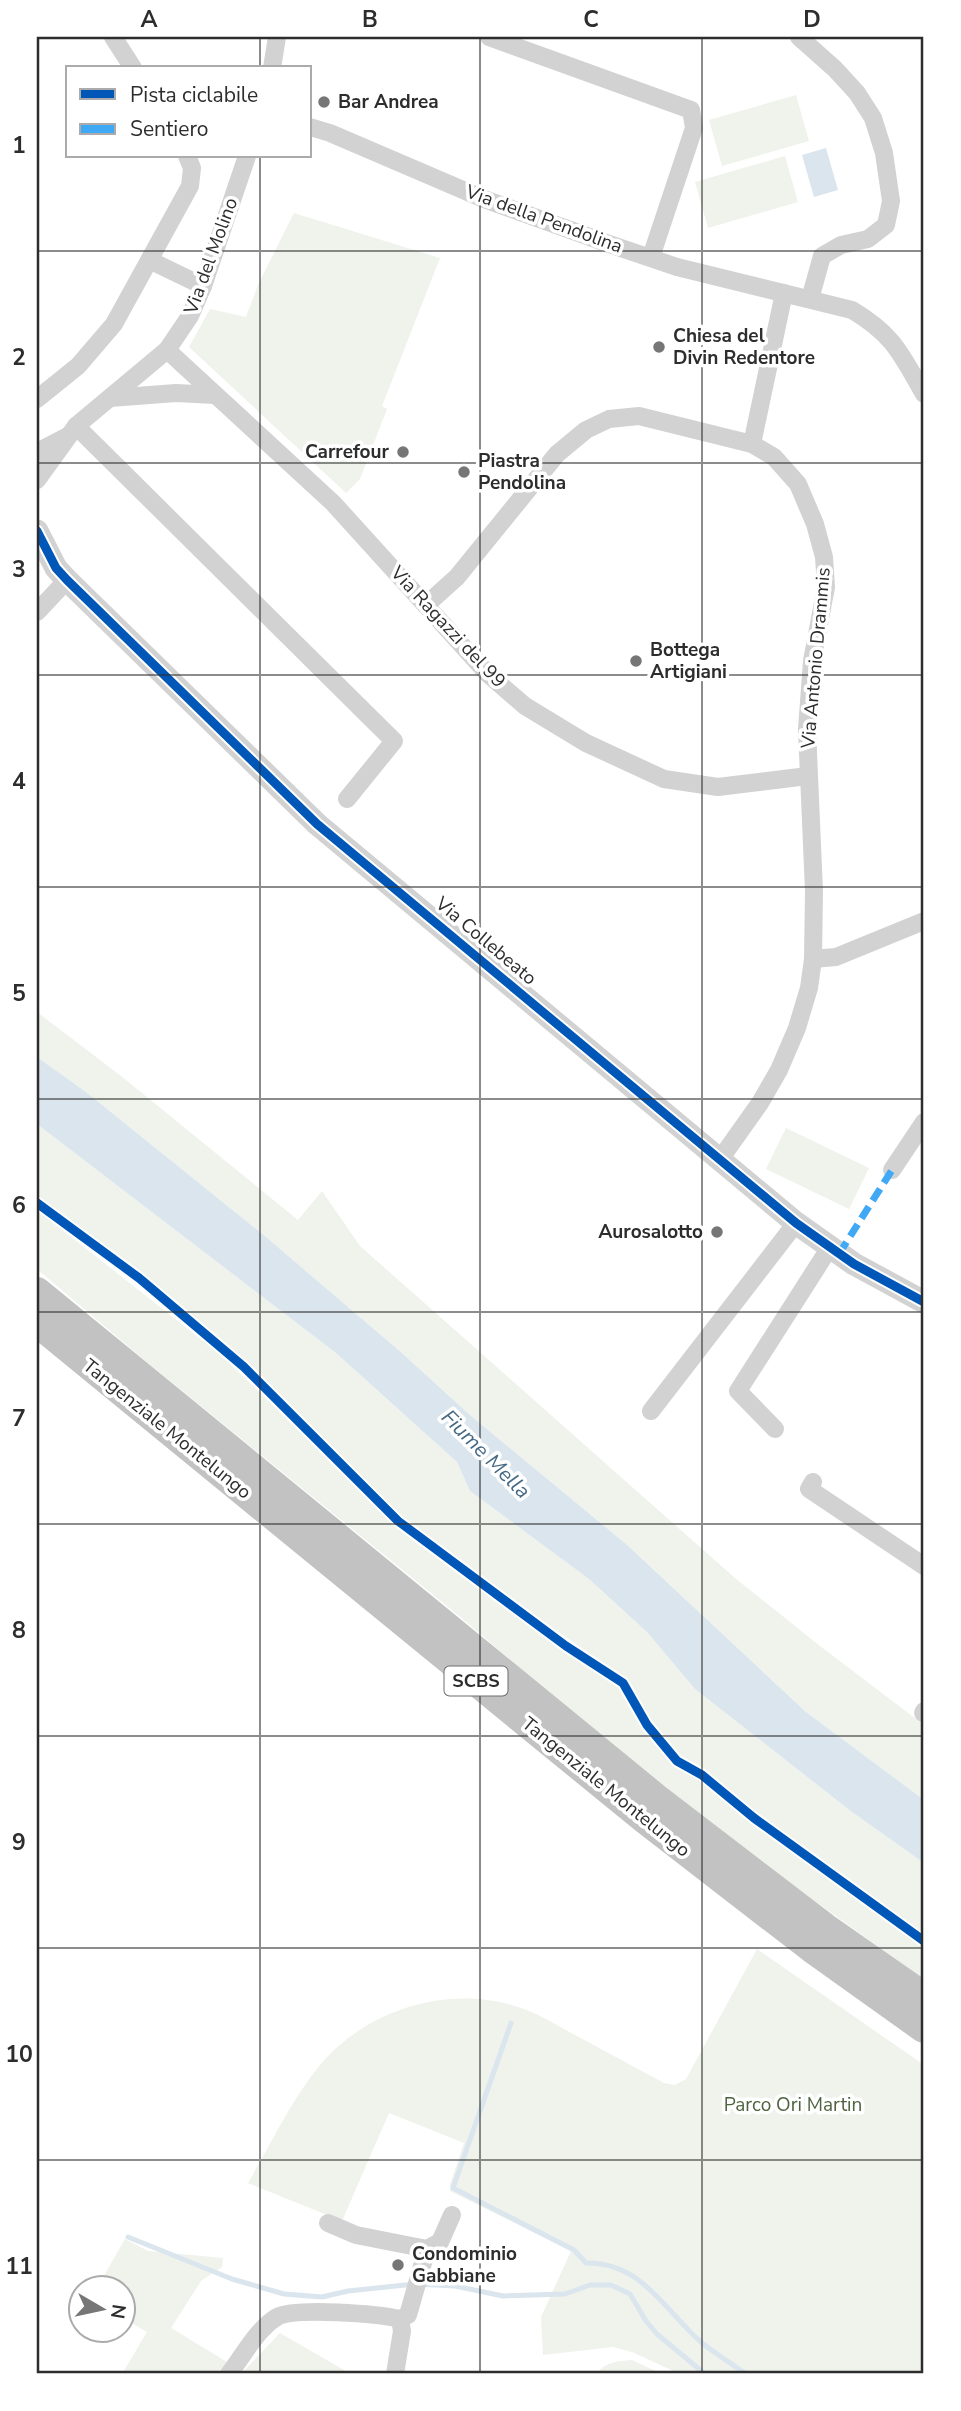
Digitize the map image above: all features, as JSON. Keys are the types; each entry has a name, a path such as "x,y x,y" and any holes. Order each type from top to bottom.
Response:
{"highway":[{"name":"Tangenziale Montelungo","path":"37,1292 659,1801 804,1912 924,1997"},
{"name":"Tangenziale Montelungo","path":"37,1322 666,1836 812,1948 924,2028"}],"street":[{"path":"113,37 132,66"},
{"path":"272,66 277,37"},
{"path":"489,37 691,110 694,128 651,257"},
{"path":"799,37 857,93 873,118 884,153 891,201 886,225 868,239 841,245 822,256 810,299"},
{"name":"Via della Pendolina","path":"312,128 484,199 677,267 852,310 875,324 898,347 924,394"},
{"path":"37,399 78,366 114,324 190,186 192,168 188,158"},
{"name":"Via del Molino","path":"37,452 74,430 167,350 190,316 203,286 246,158"},
{"path":"151,261 203,286"},
{"path":"752,444 784,293"},
{"name":"Via Ragazzi del 99","path":"167,350 333,503 488,674 525,706 586,743 664,779 718,787 808,776"},
{"path":"110,398 176,393 215,396"},
{"name":"Via Antonio Drammis","path":"426,606 457,577 558,454 586,430 609,419 639,416 752,444 774,457 798,484 815,524 824,557 826,587 812,661 807,729 814,891 810,988 779,1070 760,1104 721,1158"},
{"path":"74,430 394,741 347,799"},
{"name":"Via del Molino","path":"37,480 74,430"},
{"name":"Via Collebeato","path":"37,531 53,569 317,824 796,1223 854,1264 924,1302"},
{"path":"37,612 53,569"},
{"path":"813,959 836,957 924,921"},
{"path":"892,1170 924,1122"},
{"path":"651,1411 796,1223"},
{"path":"775,1430 738,1391 830,1247"},
{"path":"813,1482 809,1489 924,1566"},
{"path":"328,2223 364,2237 427,2249 440,2242 452,2215"},
{"path":"229,2374 266,2325 280,2315 298,2312 400,2319 408,2315 427,2249"},
{"path":"395,2374 402,2331 400,2319"}],"green space":[{"path":"796,95 809,141 722,166 709,120"},
{"path":"785,156 798,202 708,228 695,182"},
{"path":"294,213 440,258 382,406 387,409 360,479 346,493 189,347 210,309 246,317 258,285"},
{"path":"37,1012 121,1076 298,1220 322,1191 360,1246 735,1578 924,1725 924,1800 806,1712 626,1544 471,1416 266,1237 86,1092 37,1057"},
{"path":"37,1124 336,1353 457,1462 470,1491 589,1579 647,1632 695,1689 852,1812 924,1863 924,1936 720,1784 677,1757 644,1715 633,1690 615,1671 404,1521 250,1367 136,1270 37,1196"},
{"path":"786,1128 869,1168 849,1209 766,1169"},
{"path":"37,1210 221,1355 391,1520 516,1616 618,1684 642,1725 674,1762 924,1949 924,1979 735,1844 589,1727 458,1615 148,1363 37,1269"},
{"name":"Parco Ori Martin","path":"757,1949 924,2065 924,2374 680,2374 632,2352 613,2347 543,2355 541,2317 571,2251 450,2191 464,2143 389,2113 342,2221 248,2183 291,2107 320,2065 339,2046 384,2016 437,2001 464,1999 518,2007 533,2012 664,2083 675,2085 686,2079"},
{"path":"125,2239 148,2251 223,2258 222,2267 201,2281 171,2328 227,2362 218,2374 122,2374 147,2332 136,2326 136,2274 105,2274"},
{"path":"280,2333 351,2374 241,2374"},
{"path":"632,2360 662,2374 596,2374 608,2365"}],"water":[{"path":"826,148 838,190 814,197 802,155"},
{"name":"Fiume Mella","path":"37,1057 86,1092 266,1237 471,1416 626,1544 806,1712 924,1800 924,1863 852,1812 695,1689 647,1632 589,1579 470,1491 457,1462 336,1353 37,1124"}],"waterway":[{"path":"511,2023 453,2188 574,2250 586,2263 606,2265 638,2279 702,2343 746,2374"},
{"path":"128,2237 232,2279 284,2294 322,2297 348,2291 415,2284 455,2286 503,2296 565,2294 590,2285 611,2285 630,2294 657,2334 705,2374"}],"marked path":[{"path":"839,1254 892,1170"}],"cycle path":[{"path":"37,531 56,568 67,580 317,824 796,1223 854,1264 924,1302"},
{"path":"37,1203 139,1278 244,1367 398,1521 566,1646 623,1683 647,1725 677,1761 702,1775 754,1818 924,1941"}],"place":[{"name":"Bar Andrea","path":"324,102"},
{"name":"Chiesa del Divin Redentore","path":"659,347"},
{"name":"Carrefour","path":"403,452"},
{"name":"Piastra Pendolina","path":"464,472"},
{"name":"Bottega Artigiani","path":"636,661"},
{"name":"Aurosalotto","path":"717,1232"},
{"name":"Condominio Gabbiane","path":"398,2265"}]}
